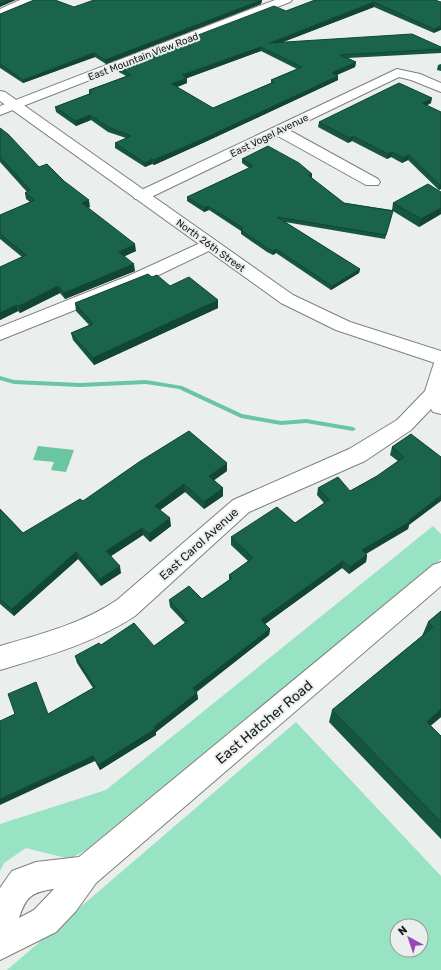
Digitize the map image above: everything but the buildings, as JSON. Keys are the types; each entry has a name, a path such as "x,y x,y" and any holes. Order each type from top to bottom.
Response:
{"street":[{"path":"0,14 30,0"},
{"name":"East Mountain View Road","path":"7,108 286,0"},
{"path":"436,0 441,2"},
{"name":"East Vogel Avenue","path":"141,196 397,73 415,77 441,88"},
{"name":"North 26th Street","path":"0,95 7,108 141,196 282,295 310,311 379,339 441,358"},
{"path":"278,130 372,182"},
{"path":"0,334 134,280 210,244"},
{"path":"437,401 441,368"},
{"name":"East Carol Avenue","path":"0,658 67,638 113,618 241,506 357,455 404,425 437,401"},
{"name":"East Hatcher Road","path":"0,944 45,921 65,900 85,872 441,572"},
{"path":"0,927 8,904 23,883 49,875 85,872"}],"shaded area":[{"path":"38,446 74,450 66,472 51,470 54,462 33,460"},
{"path":"433,526 441,534 441,559 87,849 70,859 26,848 4,863 0,871 0,824 106,790"},
{"path":"296,722 441,876 441,970 7,970"}],"waterway":[{"path":"0,378 14,382 80,385 146,382 180,387 241,416 281,423 306,421 353,429"}]}
